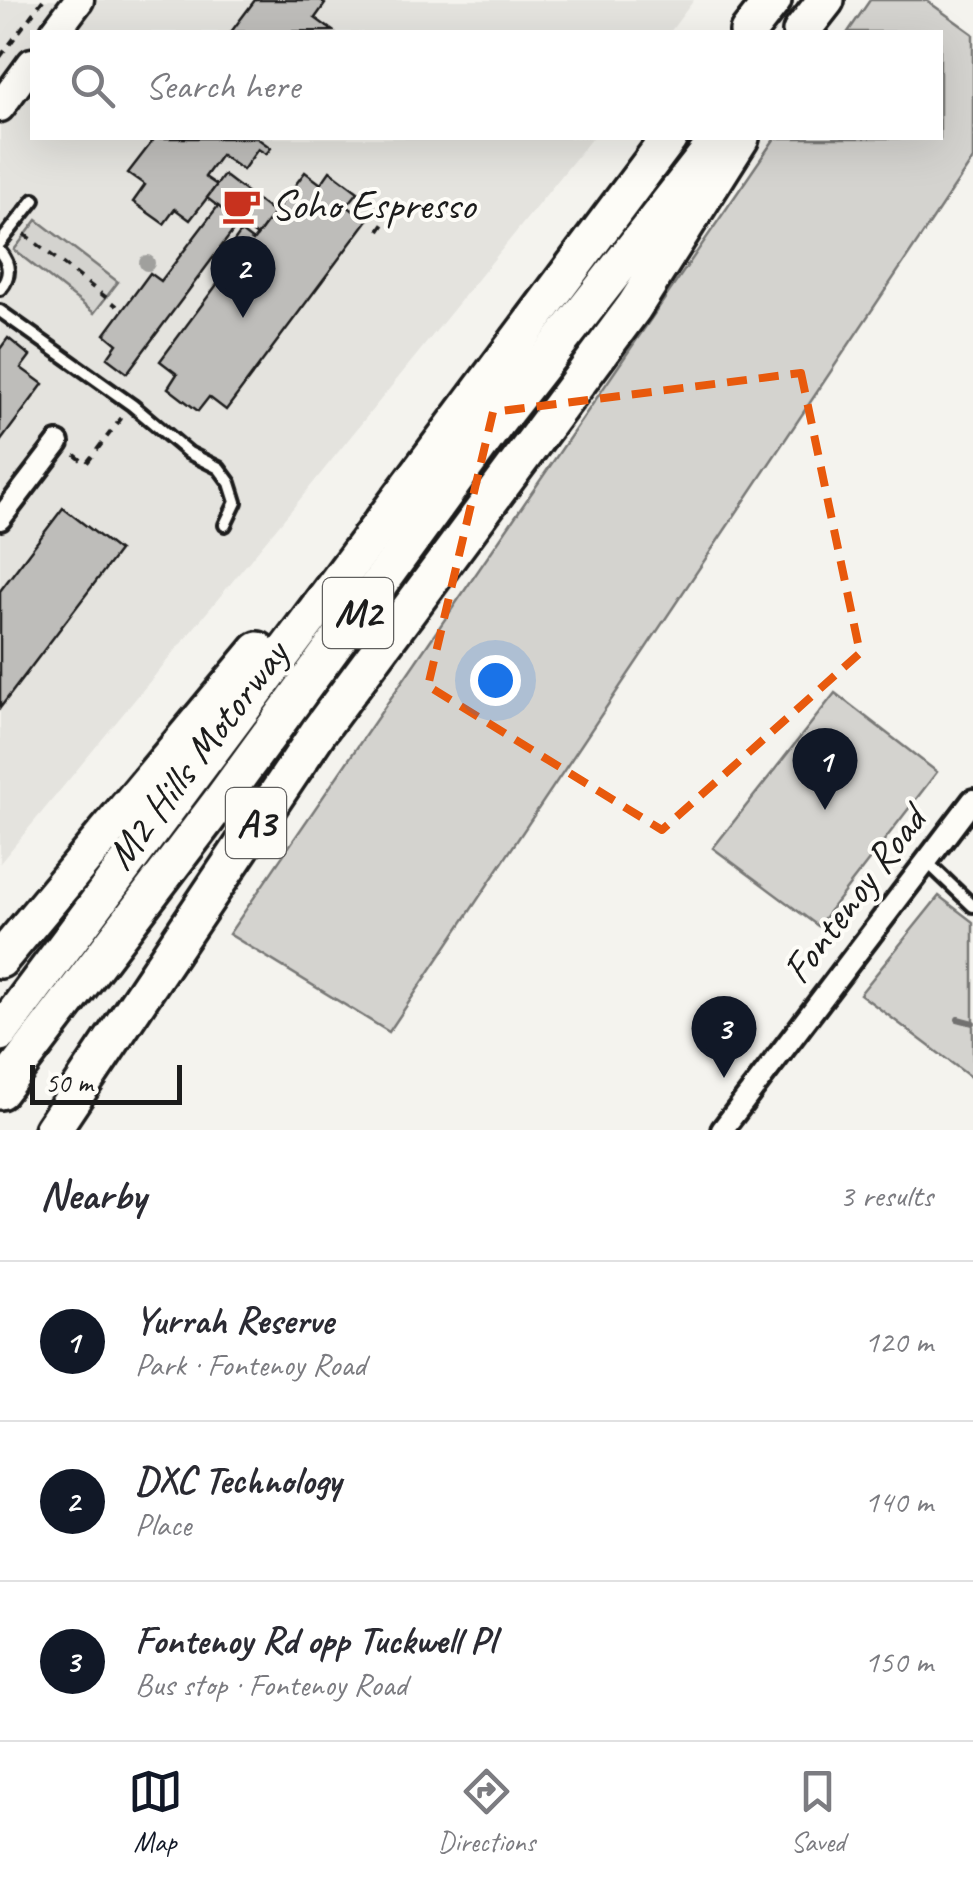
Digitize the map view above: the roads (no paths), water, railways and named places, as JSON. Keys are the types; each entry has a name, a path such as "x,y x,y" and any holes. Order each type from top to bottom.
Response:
{"highway":[{"path":"750,30 773,0"},
{"path":"806,30 828,0"},
{"name":"M2 Hills Motorway","path":"0,1032 668,140"},
{"name":"M2 Hills Motorway","path":"0,1091 218,803 498,421 718,140"},
{"name":"A3","path":"52,1130 319,731 634,307 741,140"},
{"name":"M2","path":"0,960 509,350"}],"main road":[{"path":"0,107 30,66"}],"street":[{"path":"0,519 58,443"},
{"name":"Fontenoy Road","path":"722,1130 973,800"}],"lane":[{"path":"0,242 34,200"},
{"path":"0,252 8,273 0,290"},
{"path":"0,311 132,405 189,453 219,468 230,483 236,502 225,525"},
{"path":"926,862 973,906"}],"waterway":[{"path":"958,1019 973,1023"}],"place":[{"name":"Soho Espresso","path":"241,205"},
{"name":"DXC Technology","path":"243,318"},
{"name":"Yurrah Reserve","path":"825,810"},
{"name":"Fontenoy Rd opp Tuckwell Pl","path":"724,1078"}]}
